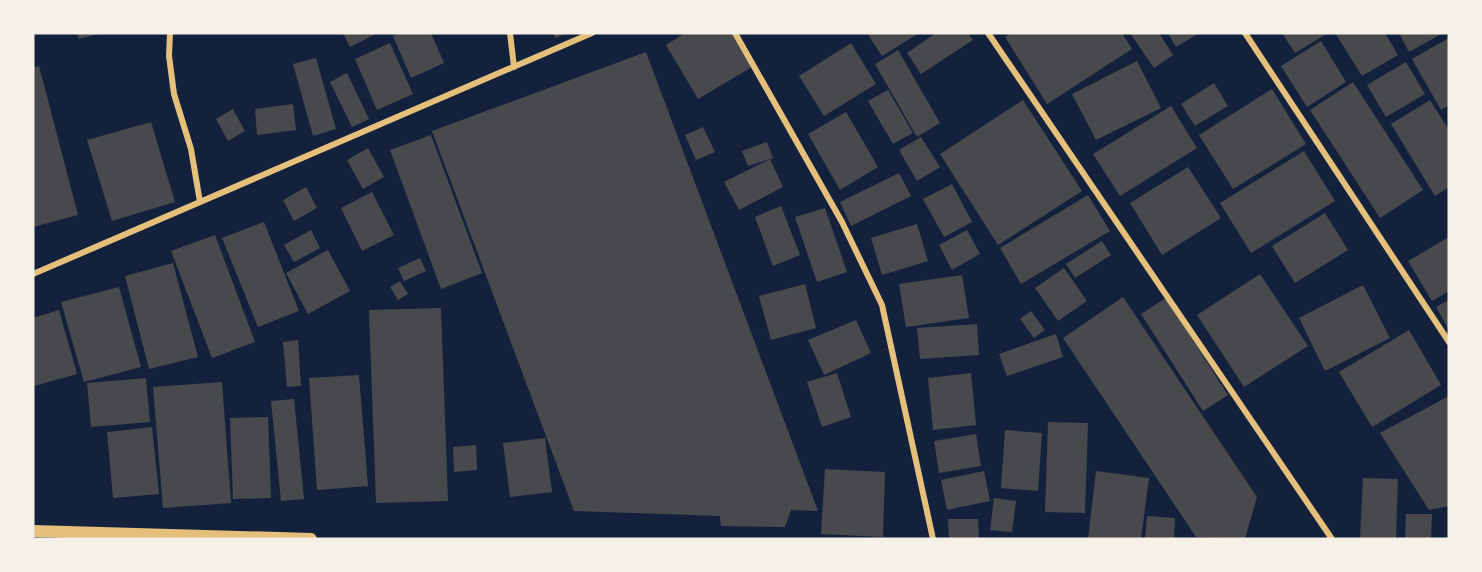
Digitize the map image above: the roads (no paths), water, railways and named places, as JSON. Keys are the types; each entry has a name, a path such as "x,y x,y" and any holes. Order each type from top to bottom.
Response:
{"main road":[{"path":"33,531 311,539"}],"street":[{"path":"170,33 174,94 191,149 200,202"},
{"path":"510,33 514,67"},
{"path":"33,274 592,33"},
{"path":"735,33 842,222 882,305 933,539"},
{"path":"988,33 1332,539"},
{"path":"1245,33 1449,342"}]}
